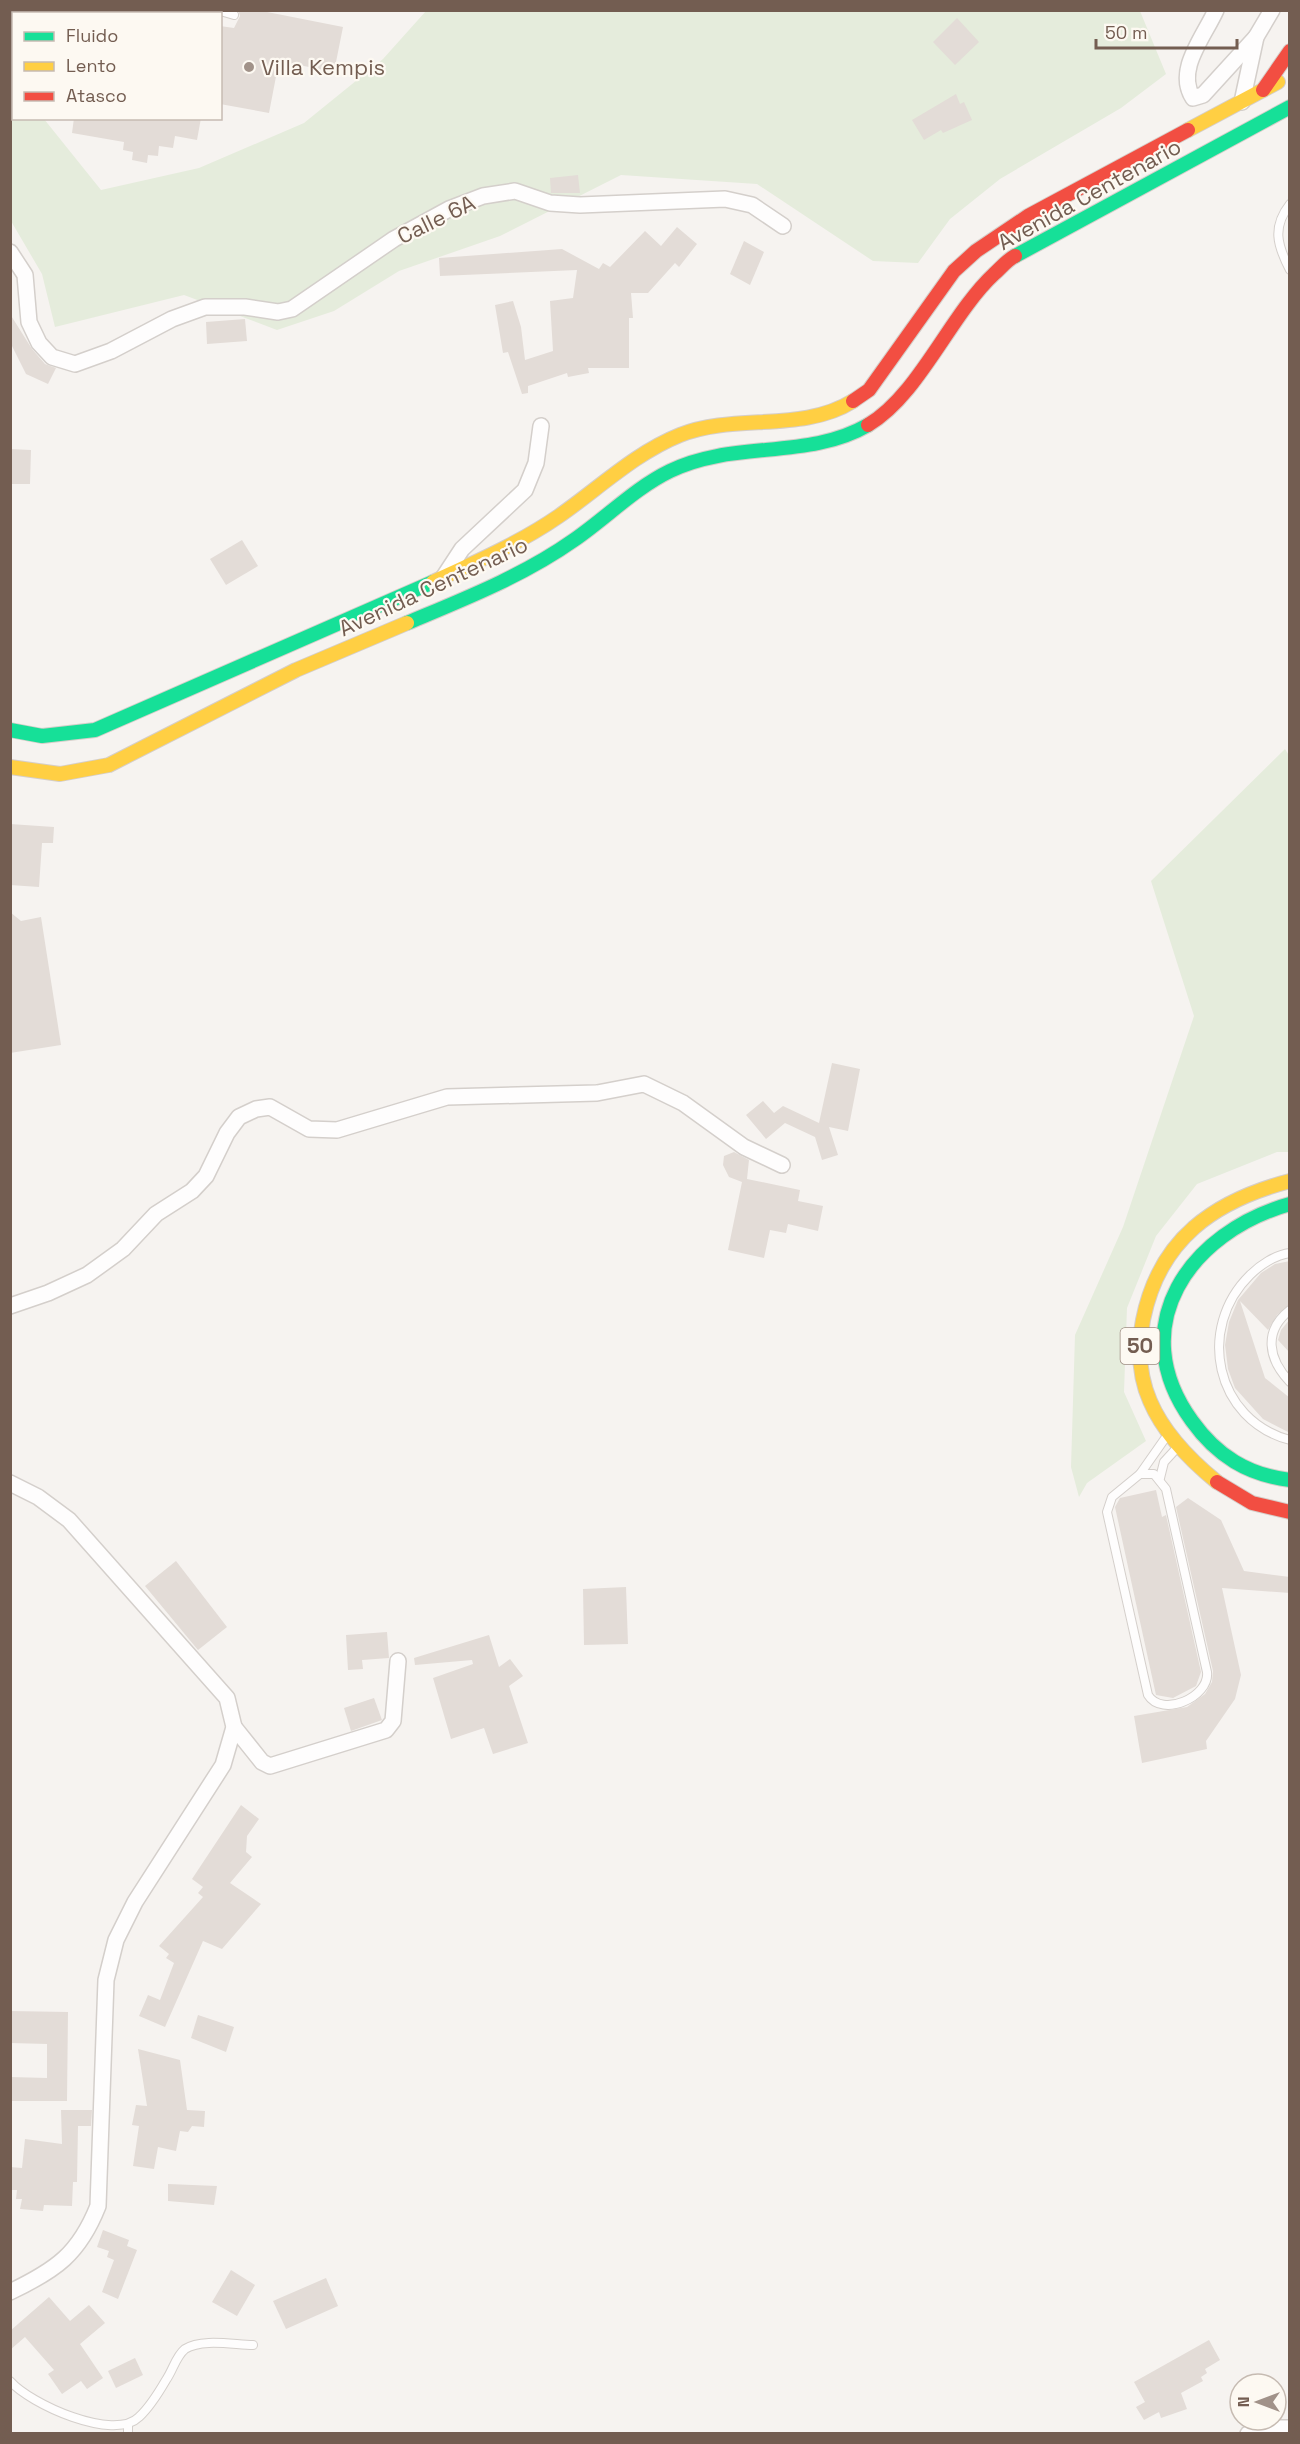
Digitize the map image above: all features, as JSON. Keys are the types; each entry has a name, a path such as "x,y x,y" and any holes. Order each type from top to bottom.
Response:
{"main road":[{"path":"1263,90 1290,51"},
{"name":"Avenida Centenario","path":"10,730 37,737 60,738 95,730 443,578 521,539 636,458 682,435 725,423 813,416 831,412 851,402 869,390 954,271 976,251 1028,216 1290,75"},
{"name":"Avenida Centenario","path":"10,767 43,775 61,775 109,765 296,670 502,583 573,541 642,488 669,471 693,461 723,453 824,442 852,434 878,419 902,395 979,288 1011,258 1290,107"},
{"name":"50","path":"1290,1181 1244,1194 1202,1218 1170,1251 1157,1271 1142,1319 1141,1366 1144,1388 1168,1434 1179,1448 1230,1492 1268,1509 1290,1512"},
{"name":"50","path":"1290,1204 1278,1206 1236,1224 1203,1250 1178,1286 1166,1326 1164,1348 1166,1370 1181,1404 1208,1440 1245,1469 1266,1477 1290,1480"}],"street":[{"path":"1216,10 1186,71 1186,87 1193,98 1203,96 1256,37 1272,10"},
{"path":"1242,102 1256,37"},
{"name":"Calle 6A","path":"10,252 25,275 29,322 39,343 52,357 75,364 111,351 172,319 205,307 245,307 278,312 291,309 394,239 449,210 483,196 515,191 550,203 579,205 725,200 752,205 783,226"},
{"path":"443,578 462,549 525,490 536,463 541,426"},
{"path":"10,1306 48,1293 87,1275 123,1249 156,1214 192,1191 206,1176 227,1133 239,1117 256,1109 270,1107 309,1129 337,1130 447,1097 597,1093 644,1084 683,1103 744,1147 782,1165"},
{"path":"10,1483 39,1497 69,1520 227,1698 234,1727 262,1762 270,1766 386,1730 393,1721 398,1661"},
{"path":"10,2292 47,2275 75,2248 88,2230 98,2206 106,1980 116,1940 135,1902 223,1765 234,1727"}],"lane":[{"path":"217,10 234,15"},
{"path":"1290,204 1281,215 1276,236 1290,270"},
{"path":"1290,1253 1258,1268 1242,1283 1228,1304 1221,1328 1218,1354 1222,1377 1233,1399 1251,1420 1275,1436 1290,1440"},
{"path":"1290,1310 1279,1318 1273,1329 1270,1343 1273,1360 1290,1382"},
{"path":"1140,1474 1154,1474 1160,1478 1166,1489 1208,1678 1200,1693 1166,1706 1155,1703 1148,1695 1107,1512 1112,1497 1140,1474 1168,1434"},
{"path":"1160,1478 1164,1462 1170,1452 1179,1448"},
{"path":"10,2381 16,2388 42,2403 79,2420 111,2426 128,2424 142,2415 167,2379 180,2353 188,2347 216,2344 253,2345"},
{"path":"128,2424 128,2433"}],"green space":[{"path":"426,11 1140,11 1166,74 1121,108 1000,179 950,219 918,263 873,261 757,184 621,175 500,236 399,271 334,311 277,330 184,295 55,327 42,274 11,221 10,81 12,83 12,120 45,120 101,190 199,168 304,123 383,59"},
{"path":"1285,749 1290,757 1289,1152 1277,1152 1197,1184 1156,1236 1127,1308 1124,1392 1146,1441 1087,1483 1079,1497 1071,1467 1075,1335 1123,1227 1194,1016 1151,881"}],"building":[{"name":"Villa Kempis","path":"238,10 257,10 343,27 334,72 279,61 269,113 222,104 222,26 234,28 240,16"},
{"path":"957,18 979,42 955,65 933,42"},
{"path":"956,94 960,104 964,102 972,120 943,133 941,130 924,140 912,120"},
{"path":"74,120 201,120 197,140 175,136 173,148 159,146 158,156 148,155 147,163 132,160 133,152 123,150 124,142 72,133"},
{"path":"578,175 580,193 551,193 550,178"},
{"path":"677,227 697,244 679,267 675,263 648,293 631,293 633,318 629,318 629,368 588,368 589,373 568,377 567,373 528,386 528,393 522,394 508,352 503,353 495,305 513,301 521,327 525,360 553,351 550,301 573,298 577,270 440,276 439,258 562,249 599,269 603,263 610,267 645,231 661,246"},
{"path":"744,241 764,252 750,285 730,274"},
{"path":"10,314 32,349 45,364 56,368 48,384 26,374 10,342"},
{"path":"245,319 247,341 207,344 206,322"},
{"path":"10,449 31,450 30,484 10,484"},
{"path":"242,540 258,566 226,585 210,559"},
{"path":"10,824 54,827 53,843 42,843 39,887 10,885"},
{"path":"10,912 21,921 41,917 61,1045 10,1053"},
{"path":"832,1063 860,1069 848,1131 829,1127 838,1155 822,1160 815,1137 785,1123 766,1139 746,1115 763,1101 774,1113 783,1106 819,1123"},
{"path":"734,1152 749,1160 747,1179 800,1190 798,1201 823,1206 818,1231 788,1224 786,1233 770,1230 764,1258 728,1250 742,1182 729,1177 723,1165 724,1156"},
{"path":"1290,1261 1290,1304 1277,1315 1268,1330 1240,1301 1265,1378 1290,1398 1290,1433 1263,1419 1235,1388 1228,1369 1225,1345 1229,1322 1238,1300 1261,1273 1275,1264"},
{"path":"1290,1319 1290,1353 1278,1340 1281,1330"},
{"path":"1156,1490 1162,1517 1166,1515 1201,1672 1196,1686 1173,1698 1156,1695 1115,1507 1120,1498"},
{"path":"1188,1498 1221,1520 1244,1571 1290,1577 1290,1593 1222,1588 1241,1675 1235,1699 1206,1741 1207,1749 1142,1763 1134,1716 1187,1707 1205,1694 1212,1682 1213,1671 1176,1507"},
{"path":"176,1561 227,1627 198,1650 145,1586"},
{"path":"626,1587 628,1644 584,1645 583,1589"},
{"path":"387,1632 389,1658 362,1660 363,1669 348,1670 346,1635"},
{"path":"489,1635 499,1667 510,1659 523,1676 509,1686 528,1743 493,1754 484,1728 451,1739 433,1678 473,1664 472,1660 415,1665 414,1658"},
{"path":"374,1698 382,1720 351,1731 344,1708"},
{"path":"241,1805 259,1819 247,1836 246,1852 252,1857 230,1883 261,1904 222,1949 203,1941 165,2027 139,2016 148,1995 160,2000 174,1963 166,1958 169,1954 159,1946 203,1897 198,1893 203,1887 192,1879"},
{"path":"10,2011 68,2012 67,2101 10,2101 10,2077 47,2078 47,2044 10,2043"},
{"path":"198,2015 234,2027 226,2052 191,2038"},
{"path":"138,2049 180,2060 187,2110 205,2111 204,2127 192,2126 188,2132 180,2131 176,2151 158,2147 154,2169 133,2166 139,2126 132,2125 136,2105 147,2106"},
{"path":"61,2110 92,2110 91,2126 78,2126 77,2182 73,2182 72,2206 44,2205 43,2211 20,2209 22,2199 16,2199 17,2190 10,2190 10,2167 22,2168 25,2139 62,2144"},
{"path":"168,2184 217,2186 214,2205 168,2201"},
{"path":"103,2230 129,2240 127,2246 137,2250 118,2299 102,2292 114,2260 107,2257 109,2251 97,2247"},
{"path":"231,2270 255,2285 237,2316 212,2302"},
{"path":"326,2278 338,2306 286,2329 273,2301"},
{"path":"49,2297 70,2321 89,2305 105,2323 80,2344 103,2378 87,2389 81,2381 62,2394 48,2374 54,2370 25,2337 10,2350 10,2331"},
{"path":"1209,2340 1220,2360 1205,2369 1207,2373 1201,2377 1203,2381 1181,2393 1187,2409 1161,2418 1159,2412 1144,2420 1136,2407 1145,2402 1134,2382"},
{"path":"135,2358 143,2375 116,2388 108,2371"}],"traffic: fast":[{"path":"1015,256 1290,107"},
{"path":"407,623 493,586 555,553 645,486 670,471 719,456 821,443 845,436 868,425"},
{"path":"10,730 42,736 95,730 433,582"},
{"path":"1290,1204 1254,1217 1223,1236 1197,1260 1178,1287 1166,1318 1164,1351 1172,1386 1192,1421 1212,1444 1223,1454 1247,1468 1260,1474 1290,1480"}],"traffic: slow":[{"path":"1188,130 1278,82"},
{"path":"433,582 529,535 559,516 632,461 680,435 723,425 812,417 833,411 853,401"},
{"path":"10,767 60,774 109,765 296,670 407,623"},
{"path":"1217,1482 1179,1446 1150,1401 1140,1361 1143,1320 1151,1292 1162,1267 1194,1228 1214,1212 1237,1200 1290,1181"}],"traffic: jam":[{"path":"1263,90 1290,51"},
{"path":"853,401 869,390 954,271 976,251 1028,216 1188,130"},
{"path":"868,425 886,412 903,395 978,291 1015,256"},
{"path":"1217,1482 1252,1503 1290,1512"}],"place":[{"name":"Villa Kempis","path":"249,67"}]}
